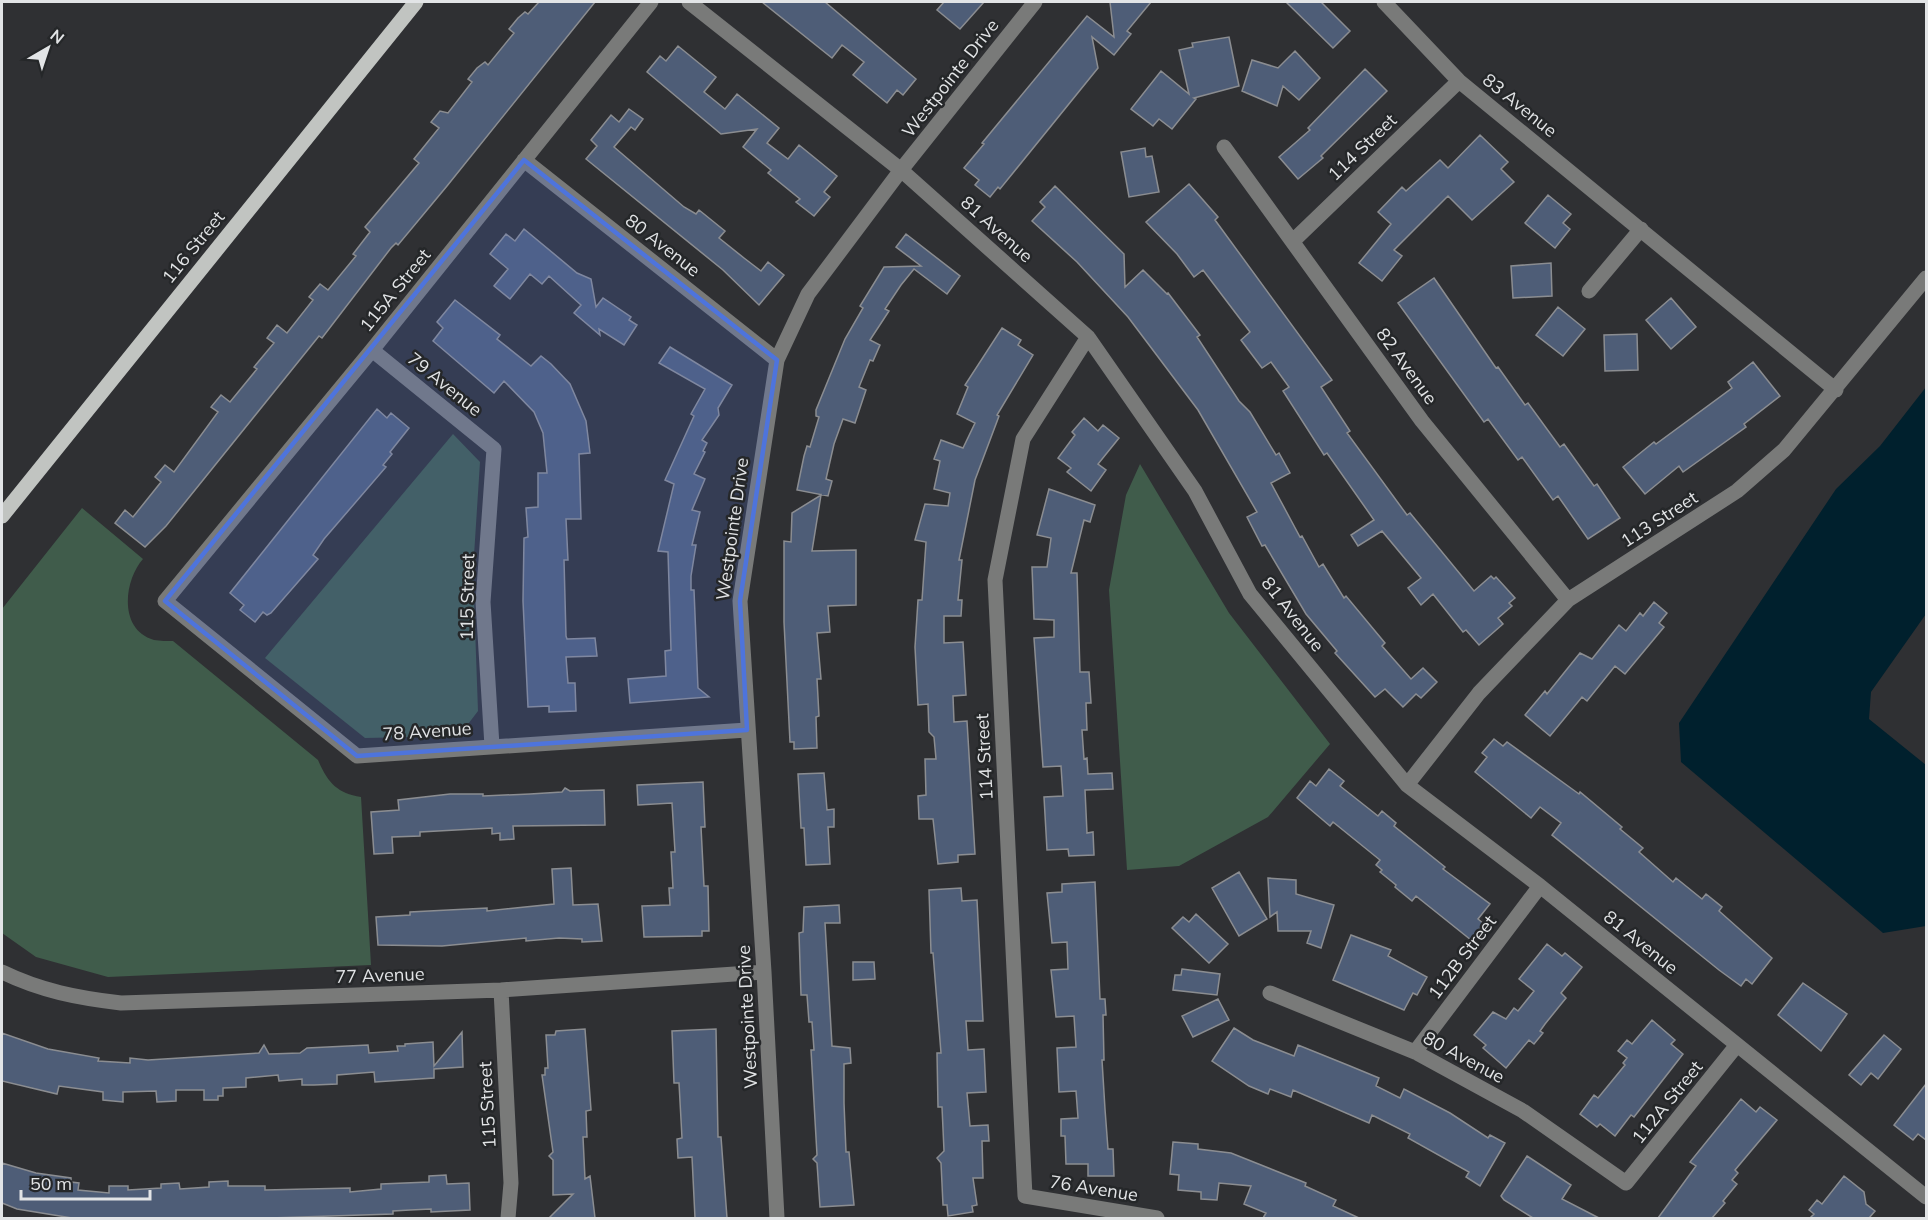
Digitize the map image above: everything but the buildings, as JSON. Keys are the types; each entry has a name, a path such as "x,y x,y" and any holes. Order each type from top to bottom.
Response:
{"main road":[{"name":"116 Street","path":"2,516 416,2"}],"street":[{"name":"115A Street","path":"165,601 372,350 651,2"},
{"name":"81 Avenue","path":"688,2 901,170 1088,336 1195,491 1250,594 1407,785 1540,886 1926,1197"},
{"name":"Westpointe Drive","path":"777,1218 740,601 777,360 808,294 901,170 1035,2"},
{"name":"83 Avenue","path":"1384,2 1459,81 1836,390"},
{"name":"114 Street","path":"1293,241 1459,81"},
{"name":"82 Avenue","path":"1224,147 1422,421 1568,600"},
{"name":"80 Avenue","path":"524,160 777,360"},
{"path":"1589,291 1641,229"},
{"name":"113 Street","path":"1407,785 1479,693 1568,600 1737,491 1784,450 1836,390 1926,278"},
{"name":"114 Street","path":"1025,1196 995,580 1023,439 1088,336"},
{"name":"79 Avenue","path":"372,350 494,449"},
{"name":"115 Street","path":"492,746 483,602 494,449"},
{"name":"78 Avenue","path":"165,601 357,756 747,730"},
{"name":"112B Street","path":"1415,1052 1540,886"},
{"name":"77 Avenue","path":"2,972 31,986 75,998 122,1003 501,990 764,972"},
{"name":"115 Street","path":"501,990 511,1182 508,1218"},
{"name":"80 Avenue","path":"1270,993 1415,1052 1523,1111 1626,1183"},
{"name":"112A Street","path":"1626,1183 1737,1045"},
{"name":"76 Avenue","path":"1025,1196 1157,1218"}],"highlighted area":[{"path":"524,160 777,360 740,601 747,730 357,756 165,601"}],"green space":[{"path":"453,434 480,462 473,571 478,711 459,736 365,738 265,658"},
{"path":"1140,464 1229,613 1330,744 1268,817 1179,866 1127,870 1109,590 1126,495"},
{"path":"82,508 143,559 132,579 128,604 134,626 142,635 154,640 173,641 318,760 334,786 346,793 361,797 371,965 108,977 36,957 2,933 2,609"}],"water":[{"path":"1926,387 1926,614 1871,692 1869,719 1926,765 1926,926 1883,933 1681,762 1679,723 1836,489 1880,446"}]}
